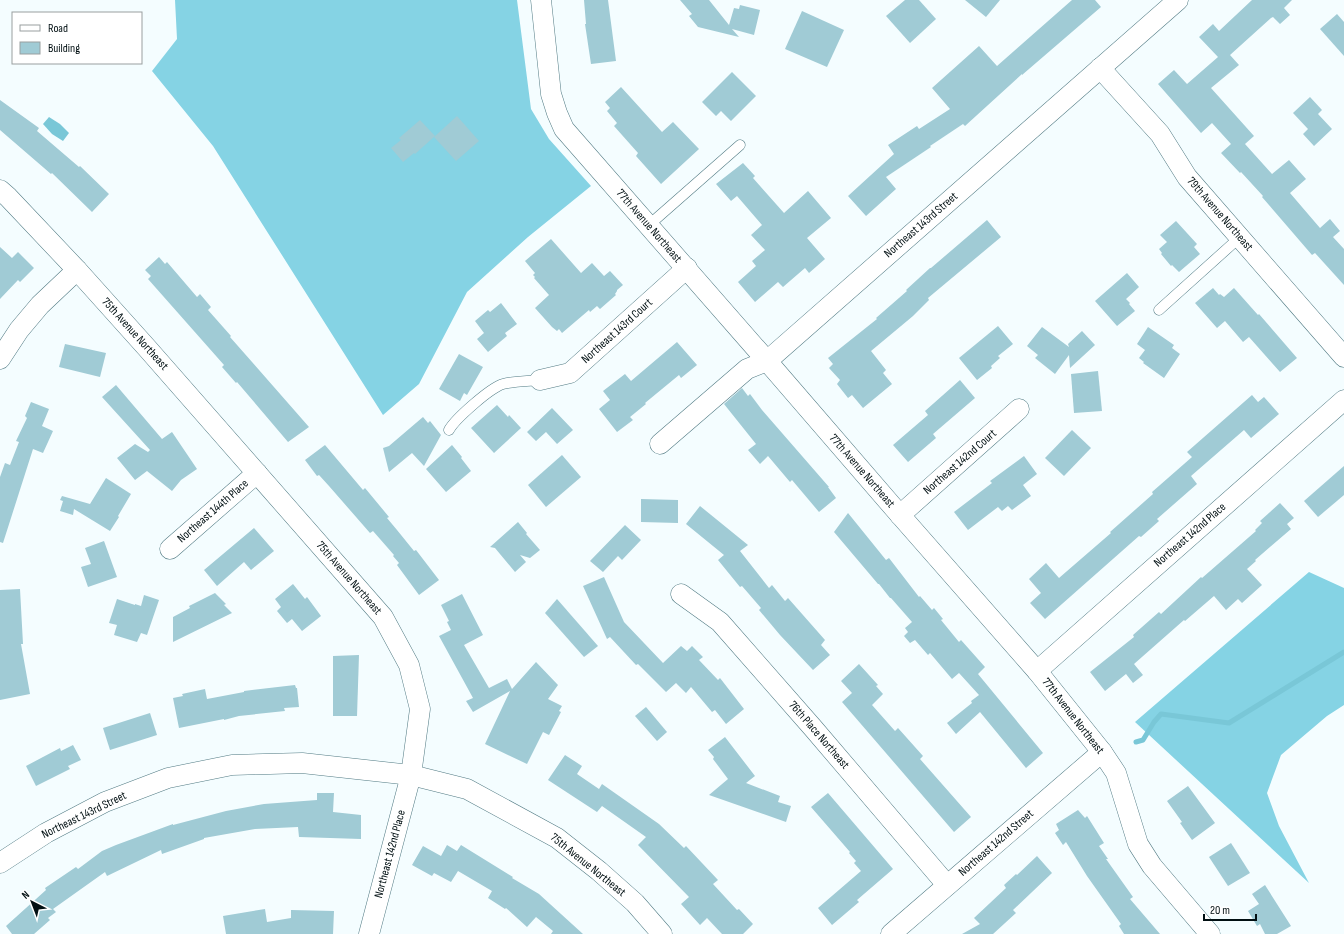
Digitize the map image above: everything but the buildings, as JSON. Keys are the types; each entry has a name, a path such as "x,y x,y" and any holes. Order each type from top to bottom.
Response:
{"street":[{"name":"77th Avenue Northeast","path":"541,0 551,94 564,129 1037,671 1102,752 1116,773 1138,844 1152,866 1210,934"},
{"name":"Northeast 143rd Street","path":"660,444 747,369 767,361 1178,0"},
{"name":"79th Avenue Northeast","path":"1100,68 1160,134 1187,177 1344,357"},
{"name":"75th Avenue Northeast","path":"0,190 78,270 383,617 409,665 420,709 411,775 467,789 557,838 599,871 630,899 662,934"},
{"name":"Northeast 143rd Court","path":"540,380 570,373 686,268"},
{"path":"0,360 19,330 40,305 78,270"},
{"name":"Northeast 142nd Place","path":"1037,671 1344,400"},
{"name":"Northeast 142nd Court","path":"900,515 1020,409"},
{"name":"Northeast 144th Place","path":"170,549 257,473"},
{"name":"76th Place Northeast","path":"681,594 720,622 947,885"},
{"name":"Northeast 142nd Street","path":"892,934 1102,752"},
{"name":"Northeast 143rd Street","path":"0,863 46,833 105,802 168,778 232,765 302,763 411,775"},
{"name":"Northeast 142nd Place","path":"369,934 411,775"}],"lane":[{"path":"649,225 740,145"},
{"path":"1159,310 1240,238"},
{"path":"449,430 453,423 478,401 502,384 540,380"}],"shaded area":[{"path":"175,0 517,0 531,109 549,139 591,186 528,237 467,292 419,384 383,415 213,146 152,71 177,39"},
{"path":"49,117 60,124 69,133 63,141 52,134 43,124"},
{"path":"1309,572 1344,588 1344,705 1327,716 1281,755 1267,793 1279,826 1309,883 1135,722"}],"waterway":[{"path":"1136,742 1143,740 1154,722 1161,714 1229,723 1344,652"}]}
